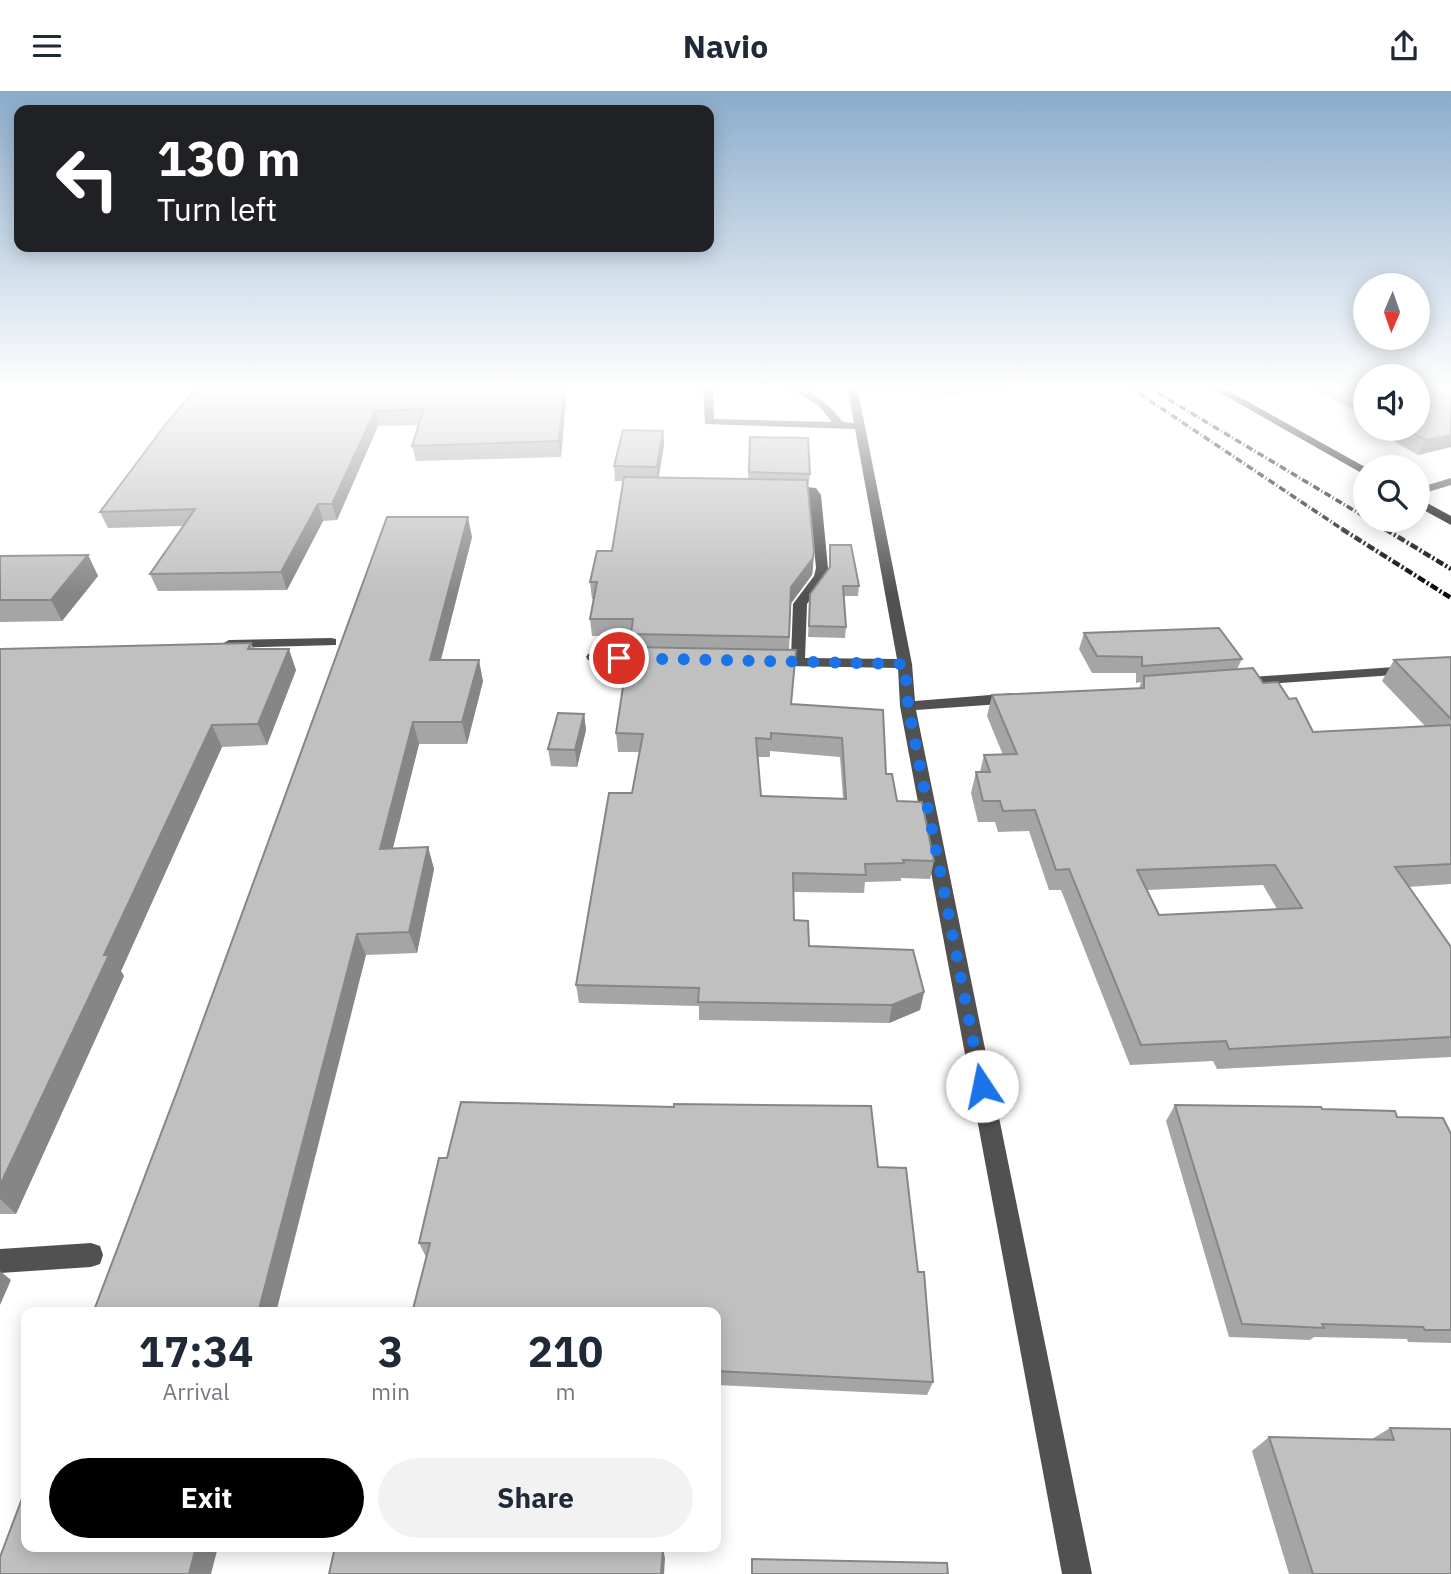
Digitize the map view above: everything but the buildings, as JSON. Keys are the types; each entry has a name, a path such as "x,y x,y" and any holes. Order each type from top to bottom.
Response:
{"main road":[{"path":"1335,455 1353,465"},
{"path":"1430,509 1451,521"}],"street":[{"path":"866,455 905,664 908,706 1077,1574"},
{"path":"1430,488 1451,481"},
{"path":"774,488 802,488 812,490 815,495 822,568 820,576 800,604 798,662"},
{"path":"220,644 331,642"},
{"path":"593,657 662,659"},
{"path":"771,662 905,664"},
{"path":"1228,683 1451,667"},
{"path":"908,706 1033,697"},
{"path":"0,1261 91,1255"}],"railway":[{"path":"1232,455 1342,529"},
{"path":"1262,455 1353,510"},
{"path":"1342,529 1451,598"},
{"path":"1390,532 1451,569"}],"route":[{"path":"619,658 905,664 908,706 982,1086"}]}
